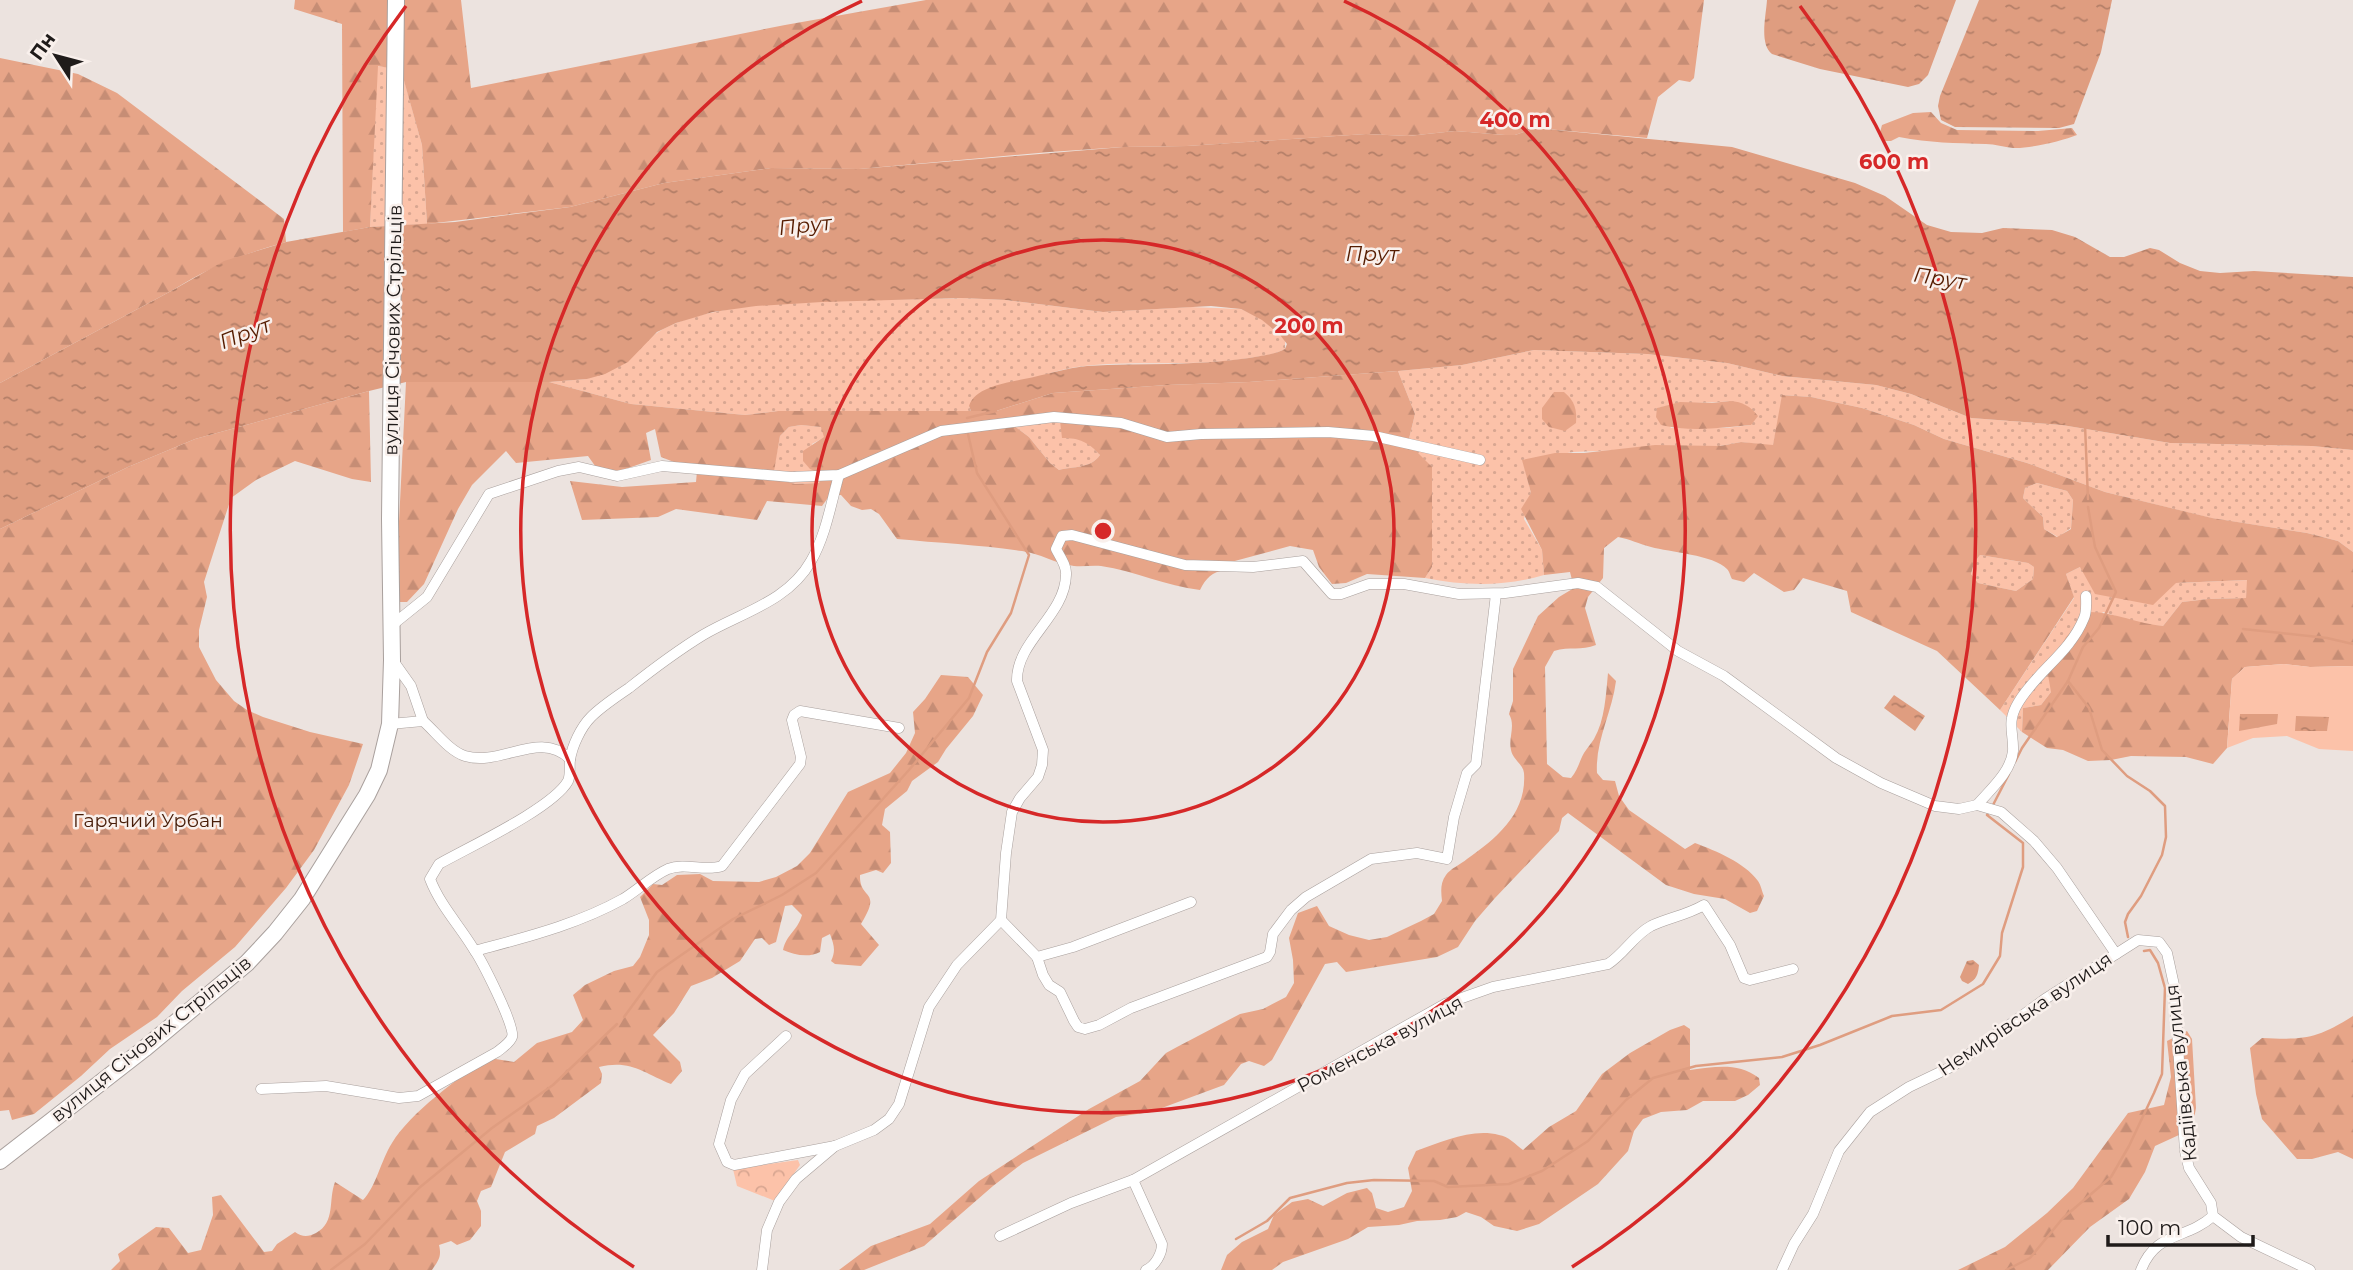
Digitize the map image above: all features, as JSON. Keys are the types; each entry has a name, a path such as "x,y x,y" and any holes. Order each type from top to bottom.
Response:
{"main road":[{"name":"вулиця Січових Стрільців","path":"4,1153 212,995 247,963 302,899 379,770 390,724 392,660 390,519 396,0"}],"street":[{"path":"391,626 427,597 489,494 558,471 579,467 617,476 662,466 791,477 839,475 941,431 1054,417 1121,423 1167,437 1328,432 1374,436 1480,460"},
{"path":"261,1089 326,1086 399,1098 418,1096 497,1052 512,1037 513,1028 475,951 437,895 430,879 434,871 439,864 558,795 570,778 570,759 588,719 705,634 761,607 789,588 811,561 826,523 839,475"},
{"path":"786,1036 745,1074 731,1100 719,1144 727,1162 734,1166 835,1146 874,1130 889,1119 899,1104 929,1007 957,965 1001,920 1012,812 1020,798 1038,778 1043,750 1016,672 1020,659 1051,614 1063,589 1067,573 1056,549 1057,543 1062,536 1072,535 1185,565 1253,567 1303,561 1332,594 1341,594 1369,584 1404,584 1459,594 1496,594 1578,583 1597,587 1678,651 1724,677 1836,758 1881,783 1936,806 1959,809 1980,805 2001,812 2034,841 2057,868 2116,954"},
{"path":"1001,920 1037,957 1049,985 1060,992 1074,1021 1085,1029 1099,1025 1131,1008 1266,957 1270,952 1273,934 1291,910 1306,897 1371,859 1418,853 1447,859 1454,817 1467,773 1476,764 1496,594"},
{"path":"1980,805 2007,769 2013,752 2010,729 2016,705 2037,676 2069,643 2085,616 2086,596"},
{"path":"392,660 411,687 423,721 455,751 466,756 485,757 544,746 554,747 570,759"},
{"path":"475,951 549,932 575,922 623,899 667,870 686,866 714,869 722,866 800,764 801,757 792,720 800,711 899,728"},
{"path":"390,724 423,721"},
{"path":"1037,957 1073,947 1191,902"},
{"name":"Роменська вулиця","path":"1000,1236 1071,1203 1133,1180 1445,1004 1493,987 1608,964 1620,956 1649,927 1704,905 1730,945 1744,978 1750,980 1793,969"},
{"name":"Немирівська вулиця","path":"1782,1270 1813,1214 1839,1151 1870,1112 1909,1087 1953,1066 2045,999 2138,940 2159,942"},
{"name":"Кадіївська вулиця","path":"2159,942 2166,953 2174,985 2189,1168 2211,1203 2213,1216 2241,1237 2311,1270"},
{"path":"762,1270 767,1230 779,1202 796,1179 835,1146"},
{"path":"1133,1180 1162,1244 1162,1251 1146,1270"},
{"path":"2141,1270 2144,1261 2158,1243 2201,1227 2213,1216"}],"green space":[{"path":"295,0 461,0 471,88 785,25 926,0 1704,0 1694,78 1690,82 1679,80 1658,97 1647,138 1535,128 1515,135 1455,131 1408,136 1366,134 1050,152 859,169 771,168 664,183 570,207 427,224 422,145 401,70 378,66 370,227 343,232 342,24 294,9"},
{"path":"0,58 78,74 117,93 284,219 286,242 214,267 0,383"},
{"path":"377,66 401,69 422,145 427,224 370,227"},
{"path":"1931,112 1941,123 1957,130 2038,131 2072,128 2077,135 2020,148 1899,137 1883,141 1879,136 1882,125 1913,113"},
{"path":"962,298 1006,300 1103,312 1191,307 1241,309 1262,319 1285,340 1285,349 1268,355 1228,361 1105,364 1069,368 1039,377 969,406 971,411 778,411 745,415 631,404 549,382 587,379 674,324 710,313 798,302"},
{"path":"1534,350 1647,354 1727,363 1782,376 1876,385 1911,394 1971,418 2062,425 2170,443 2312,446 2353,450 2353,552 2338,541 2307,533 2211,518 2105,492 2027,463 1944,439 1914,425 1862,408 1811,397 1783,395 1773,446 1741,442 1720,446 1573,452 1523,461 1531,493 1524,519 1542,550 1544,575 1515,582 1485,584 1425,578 1432,567 1408,443 1415,414 1398,371 1462,365","holes":["1730,401 1751,425 1671,428 1658,408"]},
{"path":"1398,371 1415,414 1408,443 1432,467 1432,567 1425,578 1367,574 1346,583 1332,584 1319,567 1313,550 1290,546 1231,562 1225,570 1210,576 1200,590 1114,568 1067,565 1022,551 897,539 879,514 871,509 862,510 851,506 841,495 830,495 822,506 767,501 757,520 676,509 658,517 582,520 570,481 622,487 696,482 697,471 661,457 655,429 646,433 651,460 620,471 598,470 588,456 516,463 506,451 472,485 458,509 424,584 407,602 395,602 406,382 549,382 631,404 745,415 778,411 996,411 1053,393","holes":["1059,412 1062,438 1079,440 1092,447 1100,455 1096,460 1059,470 1029,437 1013,425 1013,418","789,427 821,427 824,437 803,451 803,461 810,469 822,474 819,483 795,484 773,477 780,436"]},
{"name":"Гарячий Урбан","path":"369,391 371,482 352,479 295,461 256,480 231,498 204,582 207,597 199,630 199,647 216,680 234,701 263,717 310,732 363,744 349,785 314,850 286,888 235,947 182,991 157,1017 110,1049 34,1114 12,1120 9,1110 0,1111 0,529 128,467 195,439"},
{"path":"1554,392 1564,392 1574,406 1576,423 1565,431 1549,427 1542,419 1542,408"},
{"path":"1782,395 1811,397 1862,408 1914,425 1944,439 2027,463 2105,492 2212,518 2307,533 2338,541 2353,552 2353,666 2310,667 2284,664 2245,667 2232,679 2227,748 2213,764 2186,757 2131,756 2088,761 2063,750 2047,748 2022,732 2023,708 2041,705 2051,692 2047,669 2066,637 2090,612 2163,626 2182,602 2246,598 2247,580 2176,583 2153,605 2095,594 2080,567 2066,574 2074,597 2000,710 1937,651 1851,612 1847,591 1803,578 1794,590 1784,592 1754,573 1744,582 1732,579 1727,569 1712,560 1618,537 1604,548 1603,578 1588,597 1585,608 1596,645 1554,651 1545,667 1547,764 1563,777 1571,778 1601,724 1608,673 1616,681 1601,738 1597,773 1603,780 1615,781 1619,796 1629,810 1685,849 1695,843 1737,863 1752,874 1764,896 1757,911 1750,913 1725,899 1694,894 1666,885 1568,813 1562,818 1559,831 1495,898 1475,921 1458,947 1437,957 1346,972 1337,962 1325,964 1272,1060 1264,1066 1249,1061 1241,1064 1224,1085 1151,1112 1116,1117 1023,1163 924,1246 864,1270 839,1270 871,1246 930,1224 979,1181 1089,1109 1140,1081 1166,1053 1240,1014 1263,1009 1286,997 1294,983 1289,938 1298,913 1317,906 1329,926 1369,940 1387,937 1434,914 1442,901 1442,884 1446,875 1499,833 1521,800 1524,773 1510,746 1512,723 1509,714 1513,701 1513,669 1538,616 1559,597 1574,588 1570,572 1544,575 1542,550 1521,509 1531,493 1522,460 1555,453 1584,453 1655,445 1720,446 1741,442 1773,445","holes":["2037,483 2067,491 2073,500 2071,529 2057,537 2044,529 2043,517 2023,498 2025,488","1980,555 2028,563 2034,567 2033,579 2016,591 1978,583 1971,574"]},
{"path":"1730,401 1749,407 1758,416 1751,425 1683,428 1661,425 1656,417 1657,408 1680,402"},
{"path":"1060,412 1075,438 1089,443 1100,455 1096,460 1059,470 1029,437 1013,425 1013,418"},
{"path":"789,427 822,427 825,437 812,444 822,474 819,483 795,484 772,477 780,436"},
{"path":"2037,483 2067,491 2073,500 2071,528 2058,537 2044,529 2043,517 2023,498 2025,488"},
{"path":"1980,555 2028,563 2034,567 2033,579 2016,591 1978,583 1971,574"},
{"path":"2080,567 2176,583 2248,580 2246,598 2182,602 2163,626 2144,625 2103,612 2041,705 2023,708 2022,732 2000,710 2074,598 2066,574"},
{"path":"2284,664 2310,667 2353,666 2353,751 2319,749 2287,736 2253,738 2227,748 2232,679 2245,667","holes":["2296,717 2328,717 2327,730 2296,731"]},
{"path":"941,675 968,677 983,695 973,716 938,762 912,781 907,791 885,809 882,825 890,832 891,863 883,873 876,870 860,875 863,889 870,900 861,924 879,945 861,966 835,964 831,961 834,948 830,934 822,938 820,952 816,954 802,955 783,950 802,915 792,905 785,906 776,942 769,945 762,938 755,939 740,961 712,978 691,986 674,1013 653,1035 680,1062 682,1071 671,1084 628,1066 599,1067 602,1074 601,1083 554,1118 537,1126 535,1134 505,1152 491,1187 481,1191 477,1201 481,1211 481,1226 470,1240 457,1245 451,1241 439,1245 440,1256 432,1270 111,1270 120,1261 118,1254 156,1227 169,1228 188,1253 201,1250 213,1215 212,1197 221,1195 264,1252 272,1251 277,1244 295,1232 308,1236 322,1228 329,1217 335,1182 363,1200 368,1195 392,1143 436,1096 489,1058 514,1062 537,1043 572,1032 583,1020 573,995 585,985 614,971 633,966 649,935 649,920 640,897 653,884 662,885 677,875 700,874 713,881 759,882 797,866 810,853 848,792 890,773 906,753 915,733 913,712"},
{"path":"2353,1016 2353,1159 2338,1152 2312,1159 2297,1159 2262,1119 2250,1048 2262,1038 2289,1039 2319,1034"},
{"path":"1684,1025 1690,1029 1690,1070 1734,1068 1759,1078 1760,1085 1735,1101 1703,1101 1687,1110 1661,1112 1643,1119 1634,1131 1628,1151 1598,1184 1539,1224 1517,1231 1494,1226 1481,1217 1466,1212 1457,1217 1440,1220 1368,1227 1348,1239 1283,1262 1272,1270 1221,1270 1227,1255 1242,1242 1268,1229 1274,1215 1292,1202 1308,1199 1323,1206 1347,1193 1367,1188 1372,1193 1376,1208 1388,1212 1404,1207 1412,1191 1408,1168 1416,1151 1478,1133 1502,1136 1523,1150 1549,1127 1576,1111 1602,1074 1630,1053"},
{"path":"2187,1031 2192,1039 2196,1108 2192,1129 2155,1146 2145,1172 2129,1199 2090,1227 2048,1270 1958,1270 2005,1247 2047,1213 2073,1188 2128,1113 2164,1105 2171,1077 2167,1041"},
{"path":"798,1160 800,1165 775,1201 737,1186 733,1169"}],"water":[{"path":"1767,0 1956,0 1928,75 1919,84 1908,87 1820,69 1772,54 1764,37"},
{"path":"1979,0 2112,0 2101,52 2074,124 2059,128 1955,127 1941,120 1938,106 1940,96"},
{"name":"Прут","path":"1535,128 1732,147 1855,183 1885,196 1927,225 1951,232 1982,233 2003,228 2052,230 2075,237 2110,257 2124,257 2150,248 2200,271 2254,271 2353,277 2353,450 2312,446 2170,443 2062,425 1971,418 1911,394 1876,385 1782,376 1727,363 1647,354 1534,350 1462,365 1398,371 1053,393 996,411 971,411 969,406 972,400 984,390 1063,370 1087,366 1229,361 1272,354 1285,349 1287,344 1262,320 1241,309 1211,306 1103,312 1006,300 962,298 822,302 713,312 676,323 657,332 628,362 605,374 587,379 549,382 406,382 195,439 128,467 0,529 0,383 224,261 286,242 370,227 455,222 570,207 664,183 771,168 859,169 1123,147 1187,146 1366,134 1408,136 1455,131 1515,135"},
{"path":"1894,695 1925,716 1915,731 1884,708"},
{"path":"2240,714 2278,714 2277,724 2239,731"},
{"path":"2296,716 2329,717 2327,731 2295,731"},
{"path":"1973,960 1979,965 1978,971 1968,984 1960,977 1967,961"}],"waterway":[{"path":"967,418 996,411"},
{"path":"2085,425 2088,499"},
{"path":"624,1017 657,972 733,919 782,895 816,873 909,770 969,698 987,652 1011,613 1029,555 977,473 968,434"},
{"path":"2015,762 2068,681 2083,647 2099,628 2116,592 2095,547 2088,507"},
{"path":"2243,629 2327,638 2353,644"},
{"path":"2068,681 2089,708 2102,750 2127,776 2150,791 2165,806 2166,837 2162,855 2141,896 2128,914 2125,922 2128,937"},
{"path":"1993,805 2009,774"},
{"path":"1236,1239 1267,1221 1290,1198 1347,1183 1374,1180 1434,1181 1448,1187 1509,1184 1542,1171 1588,1141 1626,1100 1653,1078 1696,1066 1782,1057 1892,1016 1941,1010 1983,984 2000,956 2002,933 2023,867 2023,843 1987,815 1990,811"},
{"path":"2006,1270 2030,1258 2063,1218 2111,1177 2154,1093 2162,1074 2165,988 2158,963 2150,950 2144,951"},
{"path":"331,1270 365,1244 419,1188 492,1128 553,1085 617,1024"}]}
